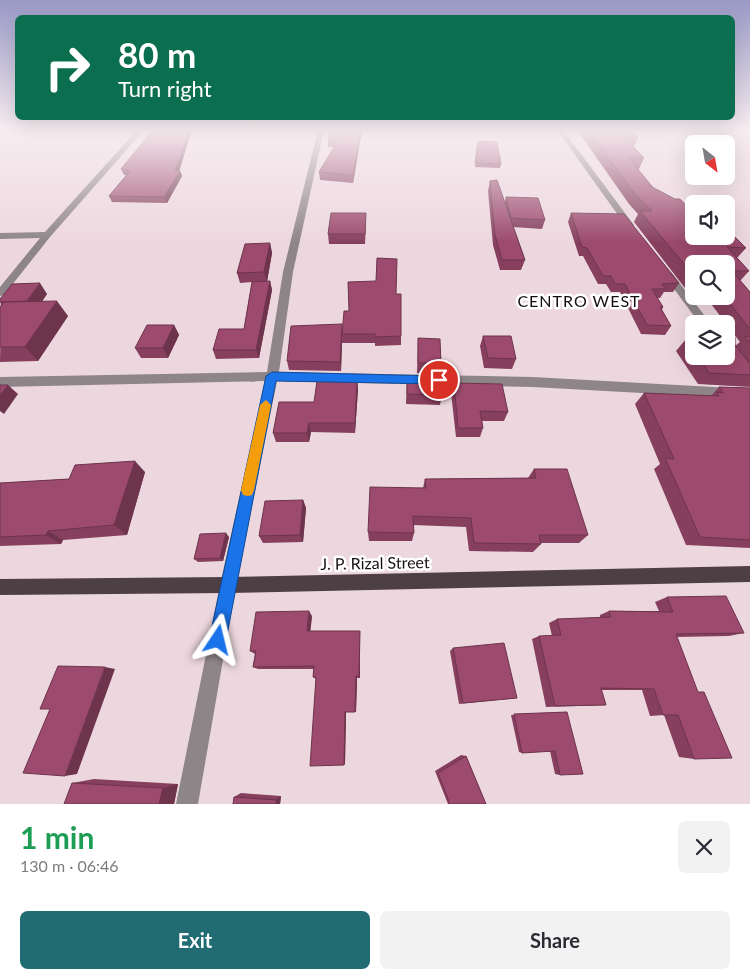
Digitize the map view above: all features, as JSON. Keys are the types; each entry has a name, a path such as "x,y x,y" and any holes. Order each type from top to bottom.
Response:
{"main road":[{"name":"J. P. Rizal Street","path":"0,587 228,585 750,574"}],"street":[{"path":"0,293 47,235 107,168"},
{"path":"187,804 228,585 272,376 288,272 312,168"},
{"path":"587,168 636,234"},
{"path":"0,236 47,235"},
{"path":"660,264 699,315"},
{"path":"0,382 272,376 533,382 750,394"}],"building":[{"path":"176,168 175,171 180,171 164,197 109,196 130,171 121,169"},
{"path":"322,168 354,168 353,175 319,172"},
{"path":"615,168 637,168 652,187 675,199 680,199 685,204 685,245 735,245 735,237 746,248 727,247 734,255 685,255 685,265 640,211 652,211 634,193"},
{"path":"497,180 525,260 502,260 495,235 490,181"},
{"path":"506,197 538,198 545,220 511,218"},
{"path":"331,213 366,213 365,234 328,234"},
{"path":"571,213 624,214 679,283 662,284 666,289 652,289 663,307 660,307 671,326 647,325 625,284 615,284 611,276 603,276 587,248 582,247"},
{"path":"270,243 264,272 237,273 245,244"},
{"path":"735,256 749,271 735,271"},
{"path":"377,258 397,259 396,294 401,294 401,336 375,337 375,334 342,334 344,311 349,311 348,282 376,281"},
{"path":"735,274 750,292 750,329 731,305 735,305"},
{"path":"270,281 256,350 213,350 219,329 244,329 252,282"},
{"path":"40,283 27,301 0,302 0,299 12,284"},
{"path":"57,301 25,347 0,347 0,307 4,302"},
{"path":"342,324 340,362 287,361 291,326"},
{"path":"147,325 174,325 163,348 135,348"},
{"path":"483,336 511,336 516,359 488,358"},
{"path":"750,336 750,343 745,337"},
{"path":"418,338 440,339 441,363 418,363"},
{"path":"735,345 750,364 750,375 709,373 704,365 735,365"},
{"path":"318,374 340,375 339,379 357,379 355,423 309,423 307,433 273,433 279,402 314,402"},
{"path":"407,376 441,377 442,395 407,394"},
{"path":"454,383 502,384 508,412 480,411 483,428 458,428"},
{"path":"0,385 8,385 0,395"},
{"path":"719,387 750,388 750,540 700,537 665,458 674,459 644,393 719,396 717,392 723,393"},
{"path":"135,461 114,525 48,531 46,535 0,537 0,483 69,479 75,465"},
{"path":"534,469 567,469 588,535 539,535 541,544 474,543 471,518 413,516 414,533 368,532 370,487 426,488 425,479 536,478"},
{"path":"303,500 300,535 259,536 265,501"},
{"path":"226,533 220,558 194,559 200,534"},
{"path":"726,596 744,633 676,634 698,692 704,692 732,758 694,759 678,715 663,715 654,689 601,688 606,705 555,706 539,636 561,635 557,619 611,617 609,611 673,612 667,597"},
{"path":"309,611 307,631 360,631 359,676 356,676 355,712 345,712 344,765 310,766 316,677 313,677 314,666 253,667 256,651 250,651 256,612"},
{"path":"504,643 517,698 463,703 453,648"},
{"path":"58,666 105,667 65,776 23,773 50,709 40,709"},
{"path":"567,712 583,774 560,775 555,751 522,753 514,714"},
{"path":"466,756 486,804 450,804 438,773"},
{"path":"72,783 163,788 159,804 64,804"},
{"path":"234,797 276,800 276,804 233,804"}],"slow traffic":[{"path":"248,490 266,405"}],"district":[{"name":"CENTRO WEST","path":"579,301"}],"route":[{"path":"218,640 272,376 439,380"}]}
